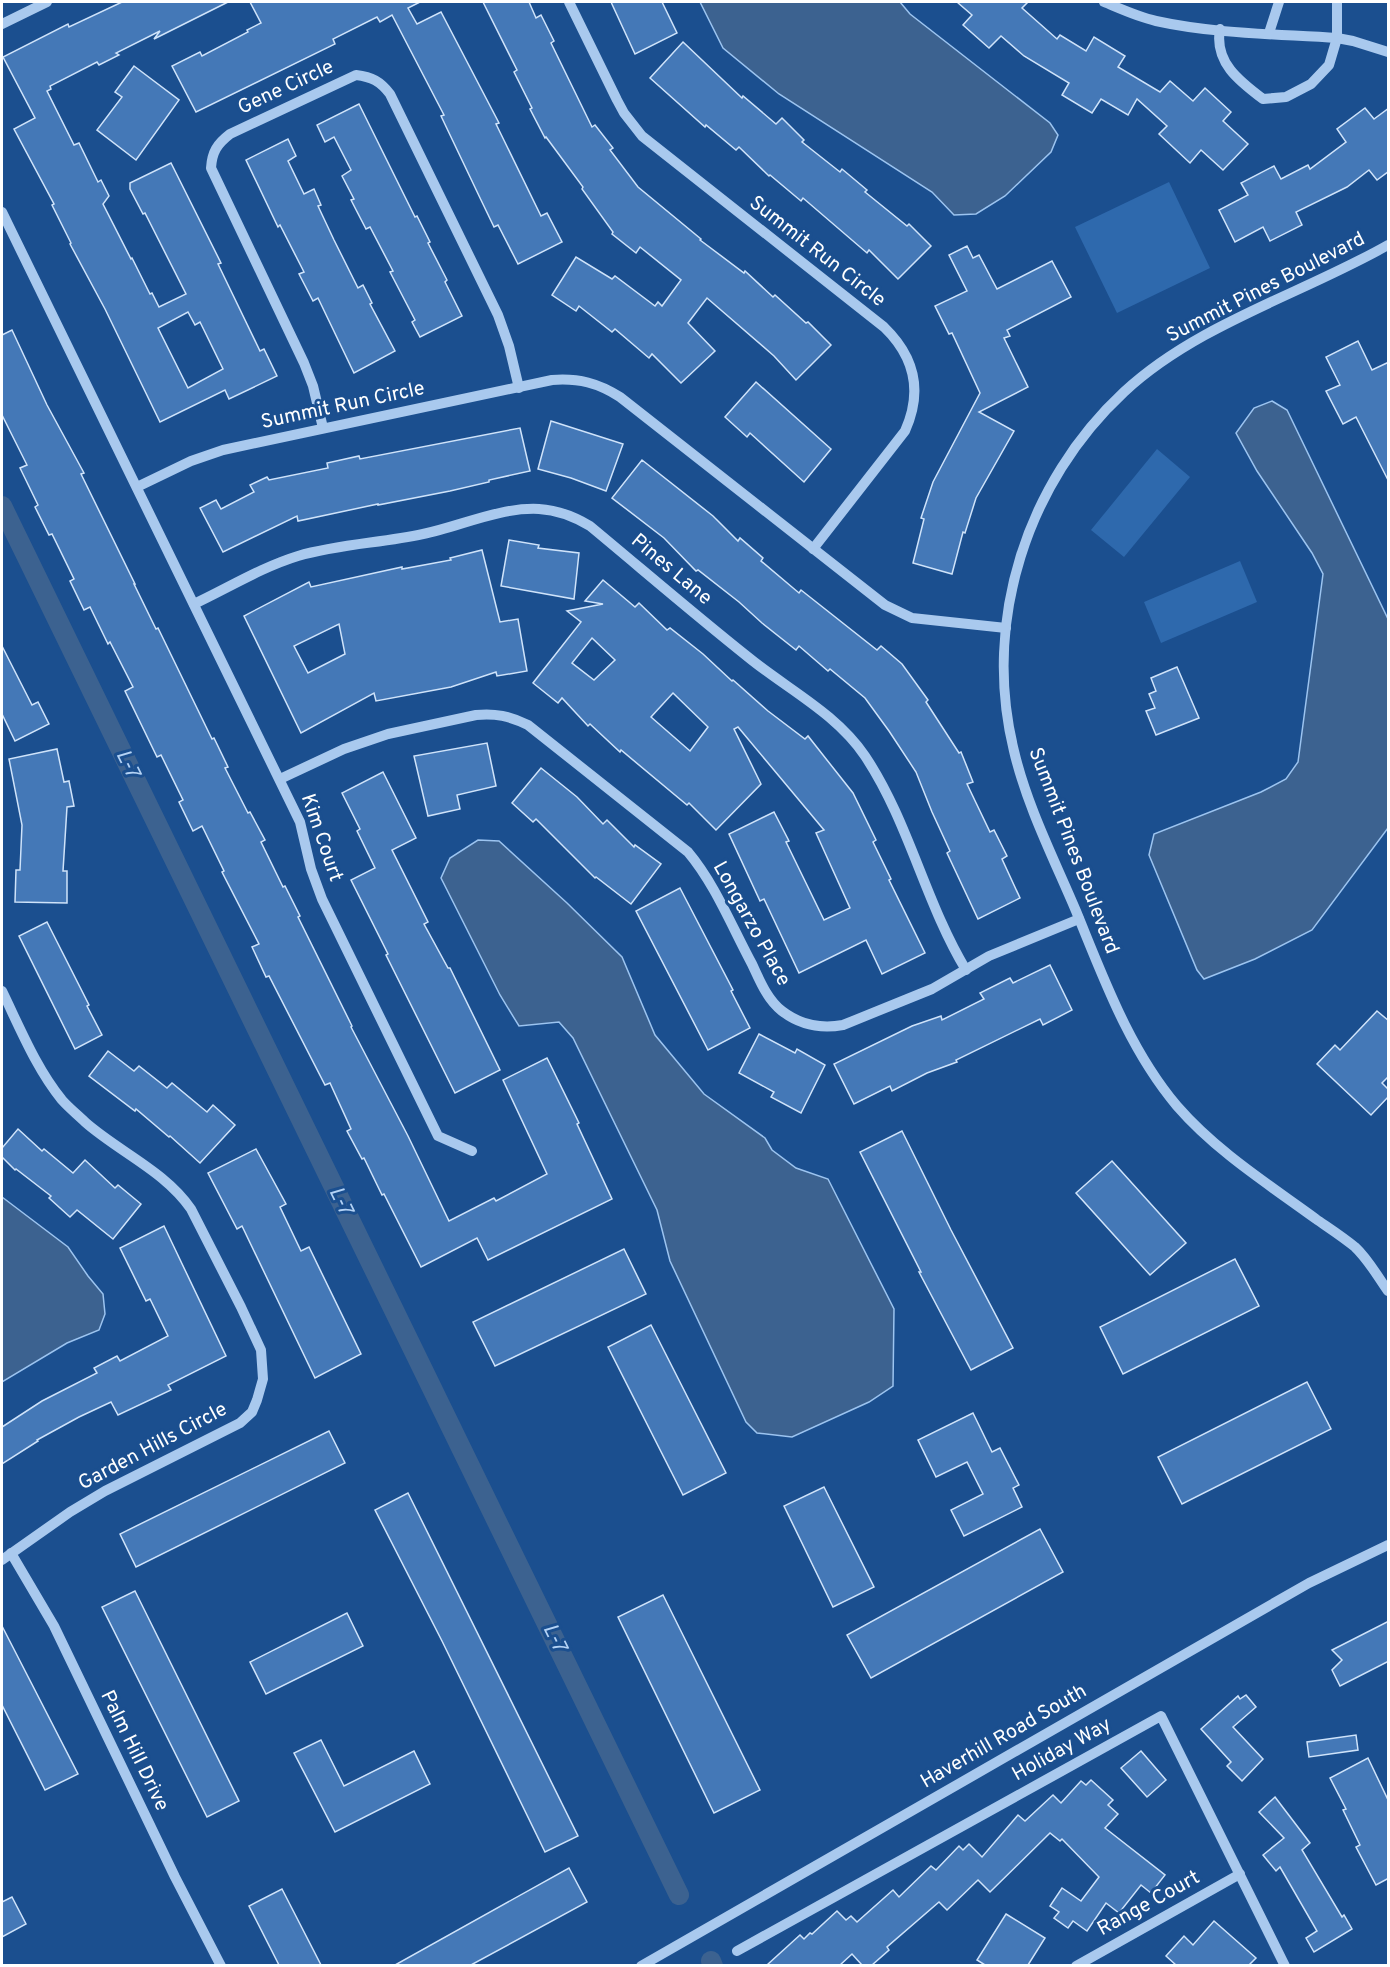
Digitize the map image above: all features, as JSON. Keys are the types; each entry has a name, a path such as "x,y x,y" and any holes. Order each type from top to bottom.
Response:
{"street":[{"path":"2,24 47,2"},
{"name":"Summit Run Circle","path":"569,2 616,100 642,136 884,327 903,349 909,362 915,390 912,411 905,431 813,549"},
{"path":"1104,2 1155,20 1196,28 1337,38 1389,52"},
{"path":"1269,33 1279,2"},
{"path":"1220,29 1217,42 1221,57 1241,82 1263,99 1286,97 1311,84 1329,65 1337,38 1337,2"},
{"name":"Gene Circle","path":"323,428 313,386 304,363 211,168 212,155 219,142 230,134 356,75 370,76 382,83 390,94 498,315 509,346 519,388"},
{"path":"2,212 137,487"},
{"name":"Summit Pines Boulevard","path":"1389,246 1201,337 1162,361 1126,389 1105,411 1066,459 1043,498 1025,540 1013,584 1004,659 1006,705 1013,750 1027,793 1129,1036 1160,1084 1179,1108 1212,1142 1356,1248 1389,1291"},
{"name":"Summit Run Circle","path":"137,487 191,461 223,450 567,379 595,383 608,389 885,605 898,612 928,620 1006,628"},
{"name":"Kim Court","path":"137,487 300,822 311,869 322,899 438,1136 472,1151"},
{"name":"Pines Lane","path":"194,604 298,556 425,534 494,515 528,509 554,511 579,519 750,659 819,708 843,730 863,754 888,795 950,944 966,970"},
{"name":"Longarzo Place","path":"280,779 344,749 388,734 476,715 504,715 528,725 687,852 705,874 764,989 776,1005 792,1017 816,1026 843,1025 932,989 989,956 1079,919"},
{"name":"Garden Hills Circle","path":"2,992 39,1067 63,1100 87,1124 166,1182 186,1202 261,1350 263,1379 252,1412 240,1423 96,1496 6,1556"},
{"name":"Haverhill Road South","path":"642,1965 1309,1583 1389,1545"},
{"name":"Palm Hill Drive","path":"6,1556 54,1626 175,1876 221,1965"},
{"name":"Holiday Way","path":"737,1951 1161,1716 1285,1965"},
{"name":"Range Court","path":"1077,1965 1240,1874"}],"shaded area":[{"path":"700,2 900,2 910,14 1050,123 1058,135 1051,152 1005,196 976,214 954,215 932,192 779,94 723,48"},
{"path":"1169,182 1210,268 1117,313 1075,227"},
{"path":"1272,401 1287,410 1388,619 1388,828 1312,930 1255,959 1204,979 1197,970 1149,855 1154,834 1261,792 1286,779 1298,762 1323,574 1312,553 1257,471 1236,433 1254,408"},
{"path":"1157,449 1190,477 1124,557 1091,530"},
{"path":"1240,561 1257,602 1161,643 1144,602"},
{"path":"478,840 499,841 622,957 655,1035 704,1094 765,1138 772,1150 796,1168 828,1179 894,1309 893,1386 869,1402 792,1437 757,1433 746,1422 670,1261 657,1210 573,1038 559,1022 519,1026 500,995 441,878 450,858"},
{"path":"2,1197 68,1247 103,1294 105,1314 99,1330 67,1343 2,1382"}],"building":[{"path":"122,2 228,2 154,39 160,31 116,53 119,55 99,65 97,62 50,86 51,89 47,91 74,145 79,143 98,182 101,180 109,196 103,204 159,307 186,294 145,213 143,214 130,189 130,183 171,163 221,263 218,264 260,351 264,349 277,376 229,399 225,390 160,422 105,309 70,244 52,205 54,204 14,129 35,118 3,57 68,24 69,27","holes":["188,312 195,325 200,322 223,369 188,388 158,328"]},
{"path":"250,2 420,2 408,8 417,24 441,12 499,123 496,124 541,216 547,213 562,242 518,264 498,225 494,227 441,116 444,115 392,15 380,22 377,17 333,39 335,44 196,112 172,66 200,52 202,56 261,23"},
{"path":"483,2 529,2 536,18 541,15 554,41 551,43 592,127 595,125 613,148 610,150 638,187 700,240 744,273 745,271 773,297 775,295 806,323 808,322 831,345 796,380 774,356 707,298 688,323 715,351 681,383 652,354 649,358 615,329 612,332 579,306 576,311 552,295 576,257 612,279 615,276 655,306 658,302 662,306 681,280 640,247 636,253 612,234 613,232 582,189 583,187 545,138 514,72 517,70"},
{"path":"611,2 662,2 677,33 635,54"},
{"path":"957,2 1028,2 1022,8 1057,39 1060,35 1086,51 1094,37 1125,56 1118,67 1160,92 1170,81 1193,101 1205,88 1231,112 1223,121 1248,144 1223,170 1201,150 1190,163 1159,134 1167,126 1137,99 1128,115 1101,99 1092,113 1062,95 1069,83 1024,56 1001,36 989,48 963,25 972,15"},
{"path":"683,42 742,98 743,96 776,124 782,118 804,140 802,142 840,172 842,169 867,190 865,192 907,226 909,224 931,246 898,279 869,250 867,253 803,198 801,201 769,176 739,147 736,150 706,125 705,127 650,78"},
{"path":"134,66 179,100 136,160 97,130 122,97 115,92"},
{"path":"359,104 415,217 417,216 430,242 428,243 462,316 420,337 412,322 415,320 390,272 393,271 370,227 366,229 351,200 354,199 342,176 351,170 334,137 325,142 317,125"},
{"path":"1365,108 1374,119 1389,108 1389,171 1377,180 1369,170 1347,187 1296,212 1302,225 1270,241 1263,227 1235,242 1219,210 1248,195 1241,183 1274,166 1281,179 1308,165 1310,169 1346,142 1337,129"},
{"path":"288,139 296,156 288,161 304,194 314,189 321,205 318,206 358,288 363,285 372,303 370,304 395,351 354,373 318,298 313,301 299,274 304,272 280,225 278,227 246,160"},
{"path":"967,246 973,258 979,255 997,289 1052,261 1071,297 1007,330 1010,336 1004,338 1028,387 979,412 1014,431 976,498 965,533 963,532 952,574 913,563 924,519 921,518 933,482 980,393 952,333 949,334 935,306 967,291 949,255"},
{"path":"12,330 47,405 84,473 81,474 156,629 158,628 212,739 214,738 228,767 225,768 248,813 250,812 265,840 261,842 300,916 298,917 351,1027 449,1221 494,1198 496,1201 547,1174 503,1080 547,1058 579,1123 577,1124 612,1199 488,1260 477,1238 421,1267 384,1194 382,1195 364,1158 362,1159 347,1131 351,1129 330,1083 325,1085 269,976 266,977 252,947 259,944 222,872 224,871 202,826 193,831 179,802 183,800 161,755 157,757 125,691 133,687 90,607 84,610 70,581 74,579 52,534 49,535 35,507 38,505 20,468 27,465 2,415 2,335"},
{"path":"1358,341 1372,370 1389,362 1389,482 1356,417 1343,424 1326,391 1340,385 1326,357"},
{"path":"756,382 831,449 804,482 750,433 747,437 725,417"},
{"path":"551,421 623,444 606,491 538,469"},
{"path":"520,428 530,471 450,491 298,521 297,516 223,552 200,508 216,500 221,509 254,492 250,485 267,477 269,480 328,468 327,463 359,456 360,459"},
{"path":"642,460 713,516 738,541 740,538 763,558 761,561 799,593 801,590 877,650 881,646 902,664 928,700 926,702 959,753 961,752 973,782 967,784 990,832 994,830 1007,856 1002,859 1020,898 978,919 947,853 950,851 916,772 865,698 799,646 796,650 739,602 698,570 696,571 664,538 612,498"},
{"path":"509,540 539,545 538,548 579,553 574,599 501,586"},
{"path":"482,550 500,622 518,619 527,671 497,676 496,672 451,687 376,701 374,693 301,733 244,616 309,582 311,587 402,567 402,569 451,560 450,558","holes":["339,624 345,654 308,673 294,646"]},
{"path":"603,580 635,607 639,603 667,630 670,628 703,654 768,711 805,739 808,736 853,793 876,840 873,842 891,879 889,880 925,953 882,974 866,940 799,973 764,899 760,901 729,834 774,812 824,920 850,908 816,833 824,830 738,727 734,729 761,784 716,830 689,803 687,805 621,750 620,752 590,724 588,726 562,698 558,703 533,683 581,622 567,611 603,604 585,601","holes":["592,638 615,660 594,680 572,663","673,693 708,727 690,751 651,717"]},
{"path":"2,646 32,705 38,702 49,724 15,741 2,714"},
{"path":"1177,667 1199,718 1156,735 1146,711 1155,708 1149,694 1156,691 1151,678"},
{"path":"487,743 496,786 457,795 460,809 428,816 414,756"},
{"path":"57,749 64,782 69,781 74,806 67,807 63,871 67,871 67,903 15,902 16,870 20,870 22,825 9,759"},
{"path":"541,768 577,797 603,824 607,820 634,847 635,845 661,864 631,904 595,878 536,819 533,822 512,803"},
{"path":"383,772 416,838 392,850 428,922 424,924 450,968 500,1070 455,1093 351,880 375,868 357,831 360,829 342,793"},
{"path":"680,888 750,1028 708,1050 636,911"},
{"path":"47,922 102,1035 75,1049 19,936"},
{"path":"1050,965 1072,1010 1043,1025 1040,1019 956,1060 957,1062 927,1073 892,1091 890,1086 854,1104 834,1064 912,1026 941,1016 942,1020 984,999 980,993 1010,978 1013,983"},
{"path":"1377,1011 1389,1021 1389,1076 1382,1083 1389,1090 1389,1096 1371,1115 1317,1064 1335,1045 1340,1050"},
{"path":"759,1034 795,1053 797,1049 825,1065 801,1113 771,1097 774,1092 739,1073"},
{"path":"108,1051 134,1071 139,1066 167,1088 172,1083 207,1112 213,1105 235,1125 200,1163 136,1109 135,1111 89,1076"},
{"path":"18,1129 42,1151 44,1149 73,1173 85,1160 115,1188 118,1185 141,1204 113,1239 77,1210 70,1217 49,1198 51,1196 15,1170 2,1157 2,1148"},
{"path":"902,1131 1013,1348 971,1370 919,1272 921,1272 860,1152"},
{"path":"256,1149 286,1204 280,1207 301,1251 309,1247 361,1354 315,1378 242,1226 237,1229 208,1173"},
{"path":"1112,1161 1186,1243 1150,1275 1076,1193"},
{"path":"164,1226 226,1356 168,1385 171,1390 118,1415 111,1402 79,1417 37,1440 2,1464 2,1427 42,1401 97,1373 94,1368 117,1356 120,1361 168,1336 150,1299 146,1301 120,1248"},
{"path":"624,1249 646,1294 495,1366 473,1322"},
{"path":"1235,1259 1259,1306 1123,1374 1100,1327"},
{"path":"651,1325 726,1473 683,1495 608,1347"},
{"path":"1307,1382 1331,1429 1182,1504 1158,1457"},
{"path":"973,1413 992,1452 1000,1448 1019,1485 1013,1488 1022,1507 964,1536 951,1510 983,1494 967,1462 936,1477 918,1440"},
{"path":"329,1431 345,1463 136,1567 120,1534"},
{"path":"824,1487 874,1587 833,1607 784,1506"},
{"path":"408,1493 578,1836 545,1852 375,1510"},
{"path":"1040,1529 1063,1572 871,1678 847,1635"},
{"path":"135,1591 239,1801 207,1817 102,1607"},
{"path":"663,1595 760,1790 714,1813 618,1617"},
{"path":"347,1613 363,1646 266,1694 250,1662"},
{"path":"1389,1621 1389,1661 1340,1686 1332,1670 1342,1660 1332,1650"},
{"path":"2,1626 78,1774 45,1790 2,1705"},
{"path":"1246,1695 1256,1707 1233,1727 1263,1759 1242,1781 1227,1766 1231,1762 1201,1729 1238,1696 1240,1699"},
{"path":"1356,1735 1358,1750 1309,1757 1307,1742"},
{"path":"321,1740 344,1786 414,1751 430,1784 335,1832 294,1753"},
{"path":"1141,1751 1166,1780 1147,1797 1121,1768"},
{"path":"1368,1758 1389,1802 1389,1878 1376,1885 1356,1847 1360,1845 1343,1810 1346,1809 1330,1778"},
{"path":"1091,1780 1113,1800 1108,1805 1118,1814 1105,1828 1165,1875 1151,1893 1141,1885 1119,1913 1106,1903 1087,1931 1073,1921 1068,1928 1054,1918 1059,1912 1050,1906 1062,1888 1081,1901 1099,1877 1062,1839 1060,1841 1050,1833 990,1892 978,1880 947,1910 939,1902 887,1947 889,1950 872,1965 862,1965 852,1954 840,1965 767,1965 800,1935 804,1939 810,1933 812,1934 837,1911 846,1920 851,1916 857,1922 893,1890 899,1897 931,1866 936,1870 959,1846 963,1850 969,1844 982,1857 1018,1815 1025,1821 1053,1795 1061,1803 1081,1781 1086,1785"},
{"path":"1275,1797 1310,1843 1302,1850 1342,1917 1344,1915 1352,1929 1314,1952 1306,1938 1317,1931 1280,1867 1276,1871 1263,1855 1284,1838 1259,1812"},
{"path":"569,1868 587,1902 471,1965 395,1965"},
{"path":"282,1889 321,1965 279,1965 249,1906"},
{"path":"12,1897 26,1924 2,1937 2,1902"},
{"path":"1006,1914 1045,1938 1028,1965 985,1965 977,1960"},
{"path":"1214,1921 1256,1958 1249,1965 1176,1965 1166,1956 1184,1936 1193,1945"}],"waterway":[{"name":"L-7","path":"2,506 679,1895"},
{"name":"L-7","path":"711,1961 713,1966"}]}
